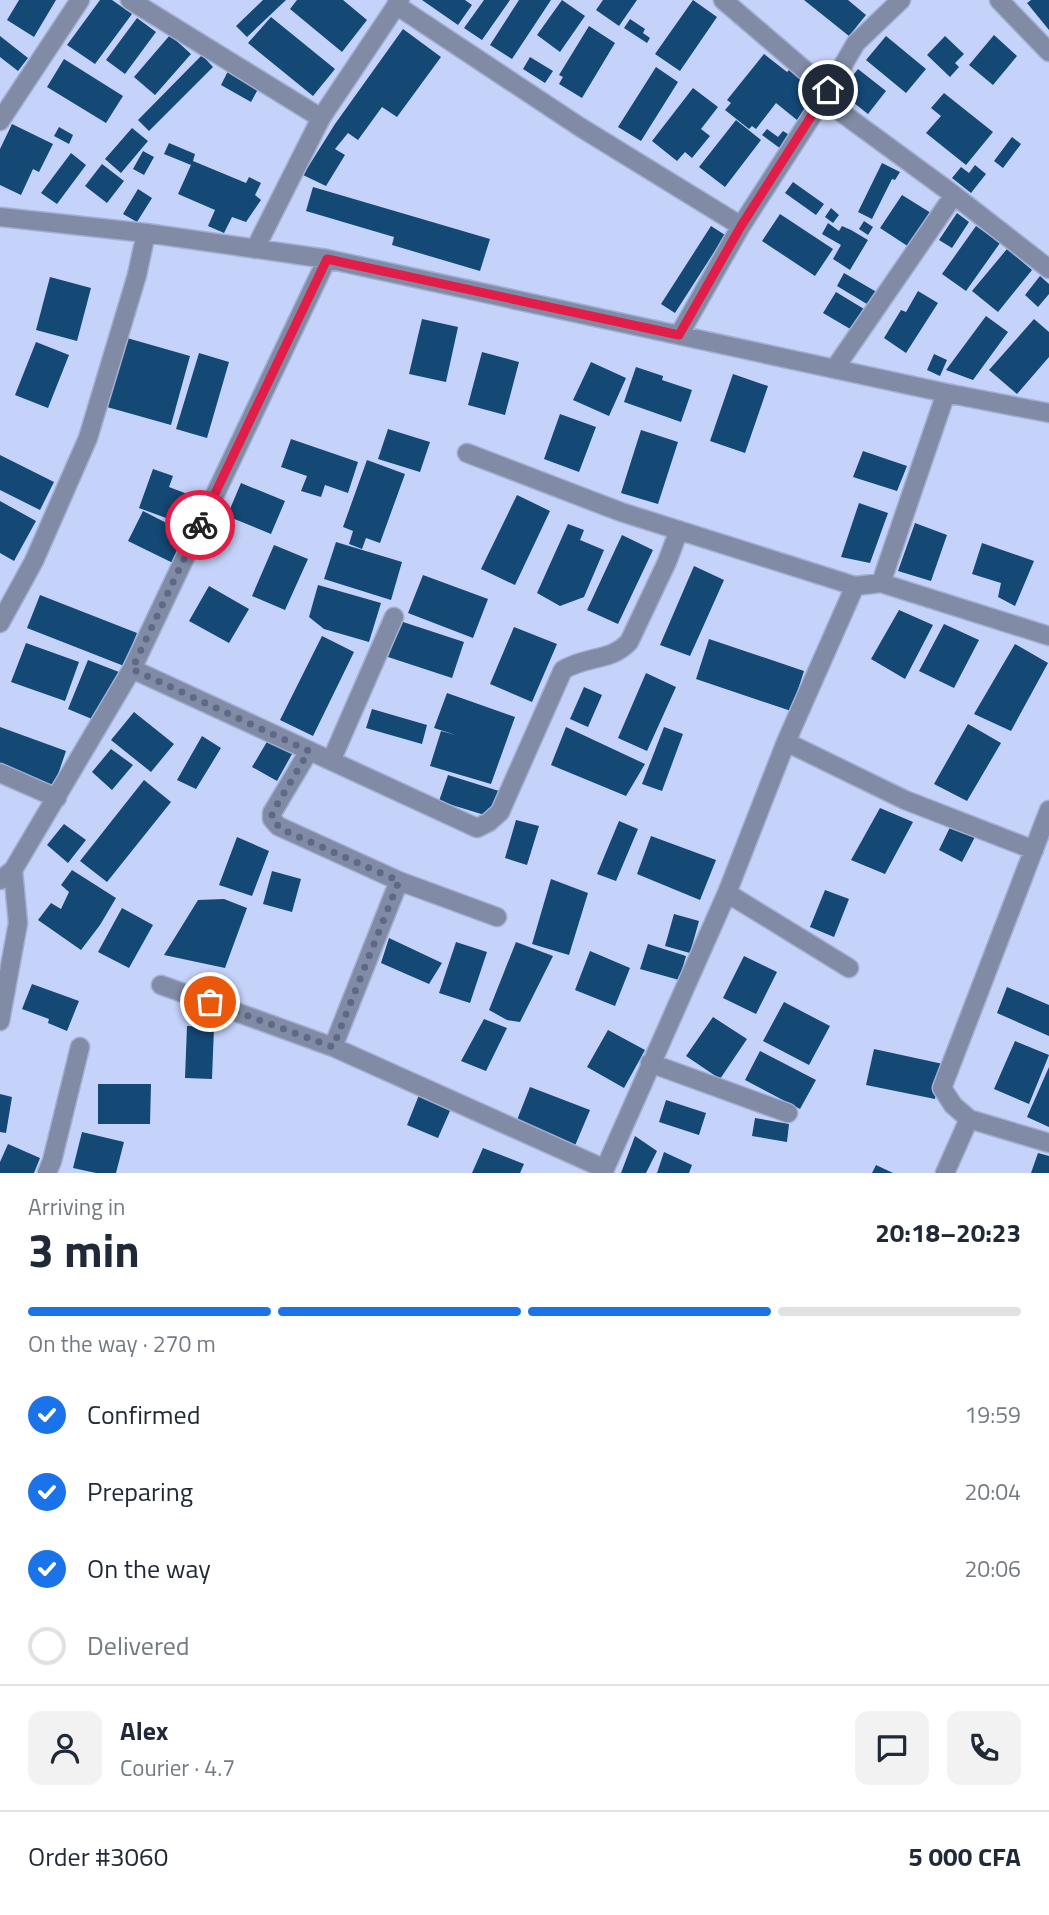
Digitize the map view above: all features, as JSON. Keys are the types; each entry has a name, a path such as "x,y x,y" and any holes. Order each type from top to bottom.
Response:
{"street":[{"path":"0,121 80,0"},
{"path":"130,0 321,118"},
{"path":"723,0 825,95 1049,269"},
{"path":"679,335 741,226 856,43 901,0"},
{"path":"999,0 1049,52"},
{"path":"255,249 321,118 398,3 580,127 741,226"},
{"path":"835,368 954,195"},
{"path":"0,217 146,233 327,259 1049,413"},
{"path":"0,623 34,561 88,438 137,275 146,233"},
{"path":"0,1021 18,923 7,875 57,798 132,669 327,259"},
{"path":"881,583 946,393"},
{"path":"467,453 621,512 855,586 881,583 1049,636"},
{"path":"132,669 477,828 500,812 563,670 582,660 620,652 629,642 679,530"},
{"path":"161,985 333,1047 604,1171 727,893 786,742 855,586"},
{"path":"331,761 394,617"},
{"path":"786,742 905,800 1034,850"},
{"path":"309,751 272,813 272,819 281,829 399,881 497,917"},
{"path":"0,773 57,798"},
{"path":"1049,810 942,1088 953,1105 969,1119 1049,1143"},
{"path":"333,1047 399,881"},
{"path":"727,893 849,968"},
{"path":"47,1173 80,1047"},
{"path":"650,1063 788,1113"},
{"path":"945,1173 969,1119"}],"building":[{"path":"19,0 56,0 34,37 7,20"},
{"path":"100,0 112,0 132,14 95,64 67,45"},
{"path":"263,0 286,0 247,37 236,26"},
{"path":"297,0 343,0 367,20 342,52 290,9"},
{"path":"422,0 465,0 472,5 458,25"},
{"path":"484,0 510,0 482,40 464,28"},
{"path":"519,0 551,0 512,59 490,45"},
{"path":"562,0 585,16 560,52 537,35"},
{"path":"603,0 637,0 619,26 596,10"},
{"path":"693,0 717,17 680,71 655,54"},
{"path":"804,0 848,0 866,15 849,36"},
{"path":"1031,0 1049,0 1049,30 1027,3"},
{"path":"271,17 335,69 313,96 248,43"},
{"path":"137,18 156,32 125,74 106,60"},
{"path":"630,19 645,29 643,33 650,38 647,43 624,28"},
{"path":"589,26 615,43 582,98 559,84 563,77 559,75"},
{"path":"403,29 441,57 397,117 382,107 358,140 348,133 335,149 345,155 326,186 303,175 335,124"},
{"path":"170,35 191,54 155,95 134,77"},
{"path":"994,35 1017,56 993,85 969,65"},
{"path":"0,36 28,58 18,71 0,57"},
{"path":"886,36 926,69 906,93 866,60"},
{"path":"945,36 964,54 955,63 959,67 950,77 927,55"},
{"path":"764,54 787,72 790,69 819,92 797,120 776,103 756,129 752,126 749,129 725,110 731,103 727,100"},
{"path":"202,55 213,67 149,131 138,120"},
{"path":"530,57 553,71 545,83 523,69"},
{"path":"64,59 123,96 106,123 47,87"},
{"path":"656,67 678,82 641,141 618,127"},
{"path":"858,69 886,91 868,114 840,92"},
{"path":"228,71 258,89 251,102 221,85"},
{"path":"693,88 718,107 701,129 710,136 692,158 685,152 677,161 652,141"},
{"path":"944,93 993,132 966,165 926,133 941,116 931,108"},
{"path":"736,120 761,140 725,187 699,167"},
{"path":"12,124 53,144 39,172 33,169 21,195 0,185 0,149"},
{"path":"59,127 73,135 69,144 54,136"},
{"path":"132,128 148,141 121,173 105,159"},
{"path":"767,129 778,137 783,131 791,136 781,149 762,135"},
{"path":"1012,137 1021,144 1003,168 994,161"},
{"path":"169,143 195,154 193,161 246,183 249,177 261,183 255,195 261,200 246,222 232,217 224,233 208,226 215,210 178,194 191,165 164,154"},
{"path":"143,151 154,157 144,175 133,169"},
{"path":"71,153 86,165 57,204 41,193"},
{"path":"882,163 900,172 895,180 892,179 872,219 858,212"},
{"path":"102,164 124,181 107,203 85,186"},
{"path":"975,165 986,174 971,193 952,178 961,167 969,173"},
{"path":"793,182 824,204 816,215 785,193"},
{"path":"313,187 490,239 480,271 392,245 394,237 306,211"},
{"path":"138,189 152,198 137,222 123,214"},
{"path":"902,195 931,213 909,247 880,228"},
{"path":"831,208 839,215 833,223 825,217"},
{"path":"957,213 969,222 952,248 939,240"},
{"path":"780,214 833,249 815,276 762,241"},
{"path":"864,221 873,227 868,235 859,229"},
{"path":"828,223 839,231 842,226 868,240 850,270 833,259 841,245 822,234"},
{"path":"711,226 725,235 675,313 661,304"},
{"path":"976,226 1000,243 966,291 942,274"},
{"path":"1007,249 1032,270 998,312 972,291"},
{"path":"844,273 880,294 872,307 837,286"},
{"path":"1040,276 1049,284 1049,294 1038,307 1025,295"},
{"path":"50,277 91,288 77,341 36,330"},
{"path":"918,291 938,303 906,353 884,338 901,310 906,312"},
{"path":"836,292 864,309 852,330 823,313"},
{"path":"986,316 1008,332 973,380 946,370"},
{"path":"422,319 458,327 446,382 409,374"},
{"path":"1034,319 1049,332 1049,357 1017,394 989,370"},
{"path":"127,338 190,356 171,425 107,407"},
{"path":"36,342 69,355 48,408 15,395"},
{"path":"482,352 519,362 505,415 468,405"},
{"path":"199,353 229,362 207,438 176,429"},
{"path":"934,354 947,360 940,376 927,370"},
{"path":"591,362 626,378 609,416 573,400"},
{"path":"636,367 663,376 662,380 692,390 681,422 624,402"},
{"path":"733,374 768,386 745,453 710,441"},
{"path":"560,414 596,427 579,472 544,459"},
{"path":"388,429 430,442 420,472 378,459"},
{"path":"641,430 678,442 658,504 621,493"},
{"path":"291,439 358,462 348,493 325,485 321,497 301,491 307,476 281,467"},
{"path":"863,451 907,466 897,491 853,477"},
{"path":"0,455 54,482 40,510 0,490"},
{"path":"367,460 405,474 380,543 366,538 362,549 349,544 353,531 343,527"},
{"path":"153,469 173,476 169,487 206,501 196,529 139,508"},
{"path":"241,483 285,501 271,534 227,516"},
{"path":"517,495 550,511 515,585 481,569"},
{"path":"0,501 36,521 14,561 0,553"},
{"path":"859,503 888,513 870,563 841,557"},
{"path":"143,511 192,536 177,565 128,541"},
{"path":"915,523 947,535 931,581 898,571"},
{"path":"568,524 584,530 580,540 604,550 584,597 560,606 537,593"},
{"path":"622,535 653,550 618,624 587,610"},
{"path":"336,542 402,562 391,600 324,579"},
{"path":"982,543 1034,561 1015,606 998,597 1001,583 972,574"},
{"path":"274,545 308,559 285,610 252,596"},
{"path":"694,566 724,580 690,656 660,645"},
{"path":"423,575 488,599 473,638 408,613"},
{"path":"318,585 381,603 369,642 324,629 309,617"},
{"path":"209,586 249,609 229,643 189,621"},
{"path":"40,595 137,633 124,666 27,628"},
{"path":"899,610 933,625 905,679 871,659"},
{"path":"400,621 464,642 452,678 388,657"},
{"path":"944,624 979,640 954,688 919,671"},
{"path":"514,627 557,644 532,702 490,684"},
{"path":"322,636 354,652 313,736 280,720"},
{"path":"709,639 804,671 791,711 696,679"},
{"path":"26,643 79,662 65,701 11,682"},
{"path":"1015,644 1048,663 1011,731 974,714"},
{"path":"88,660 119,672 99,722 68,709"},
{"path":"646,673 676,687 647,751 618,738"},
{"path":"584,687 602,695 588,727 570,719"},
{"path":"447,693 515,717 491,784 430,766 441,731 456,735 434,728"},
{"path":"372,709 427,725 422,744 366,728"},
{"path":"134,712 174,744 151,772 111,740"},
{"path":"968,724 1001,743 967,801 934,784"},
{"path":"0,727 66,751 53,789 0,770"},
{"path":"566,727 645,764 626,796 551,765"},
{"path":"664,727 683,734 662,791 642,784"},
{"path":"202,736 221,748 196,789 177,780"},
{"path":"268,740 292,754 277,781 252,767"},
{"path":"111,749 133,765 112,790 92,772"},
{"path":"448,775 499,791 491,817 439,801"},
{"path":"144,780 171,802 107,882 80,861"},
{"path":"880,808 913,822 885,874 851,860"},
{"path":"516,820 539,826 527,865 505,858"},
{"path":"619,821 638,829 616,881 597,874"},
{"path":"953,821 977,833 962,862 939,850"},
{"path":"64,824 86,840 68,863 47,845"},
{"path":"651,836 716,860 700,900 637,874"},
{"path":"237,837 269,851 252,896 219,885"},
{"path":"72,870 116,898 81,950 38,920 51,903 61,909 69,892 61,885"},
{"path":"272,871 301,879 292,912 263,904"},
{"path":"551,879 588,893 569,955 532,944"},
{"path":"825,890 849,899 834,937 810,927"},
{"path":"224,899 247,908 225,968 164,955 198,900"},
{"path":"122,908 153,925 129,968 98,952"},
{"path":"674,914 699,921 690,953 665,946"},
{"path":"389,938 442,963 429,984 381,963"},
{"path":"456,942 487,952 470,1003 439,993"},
{"path":"516,942 553,956 520,1022 507,1020 489,1010"},
{"path":"648,944 686,956 679,980 640,969"},
{"path":"590,951 630,968 615,1006 575,990"},
{"path":"744,956 777,972 756,1014 723,998"},
{"path":"32,984 79,1001 67,1031 48,1023 49,1019 22,1009"},
{"path":"1007,987 1049,1005 1049,1036 997,1013"},
{"path":"784,1002 830,1026 809,1065 763,1041"},
{"path":"713,1017 747,1039 720,1079 686,1056"},
{"path":"484,1019 507,1028 486,1071 461,1061"},
{"path":"187,1026 214,1027 212,1079 185,1078"},
{"path":"608,1030 645,1050 624,1088 587,1067"},
{"path":"1015,1041 1049,1055 1029,1104 994,1089"},
{"path":"874,1049 943,1064 935,1099 866,1085"},
{"path":"760,1051 816,1080 800,1109 745,1080"},
{"path":"1049,1067 1049,1127 1027,1117"},
{"path":"98,1084 151,1084 150,1124 98,1124"},
{"path":"530,1087 590,1110 574,1148 515,1125"},
{"path":"421,1090 453,1104 438,1138 407,1125"},
{"path":"0,1094 12,1097 6,1133 0,1132"},
{"path":"666,1100 706,1113 699,1135 659,1122"},
{"path":"755,1118 789,1124 787,1142 752,1136"},
{"path":"82,1132 124,1142 116,1173 96,1173 73,1168"},
{"path":"635,1136 657,1151 646,1173 621,1173"},
{"path":"8,1144 40,1158 34,1173 0,1173 0,1162"},
{"path":"483,1148 524,1164 520,1173 472,1173"},
{"path":"664,1152 692,1165 689,1173 657,1173"},
{"path":"1038,1153 1049,1156 1049,1173 1031,1173"},
{"path":"876,1165 893,1173 872,1173"}],"way so far":[{"path":"200,525 132,669 309,751 272,813 272,819 281,829 399,881 333,1047 210,1002"}],"route":[{"path":"200,525 327,259 679,335 741,226 828,90"}]}
